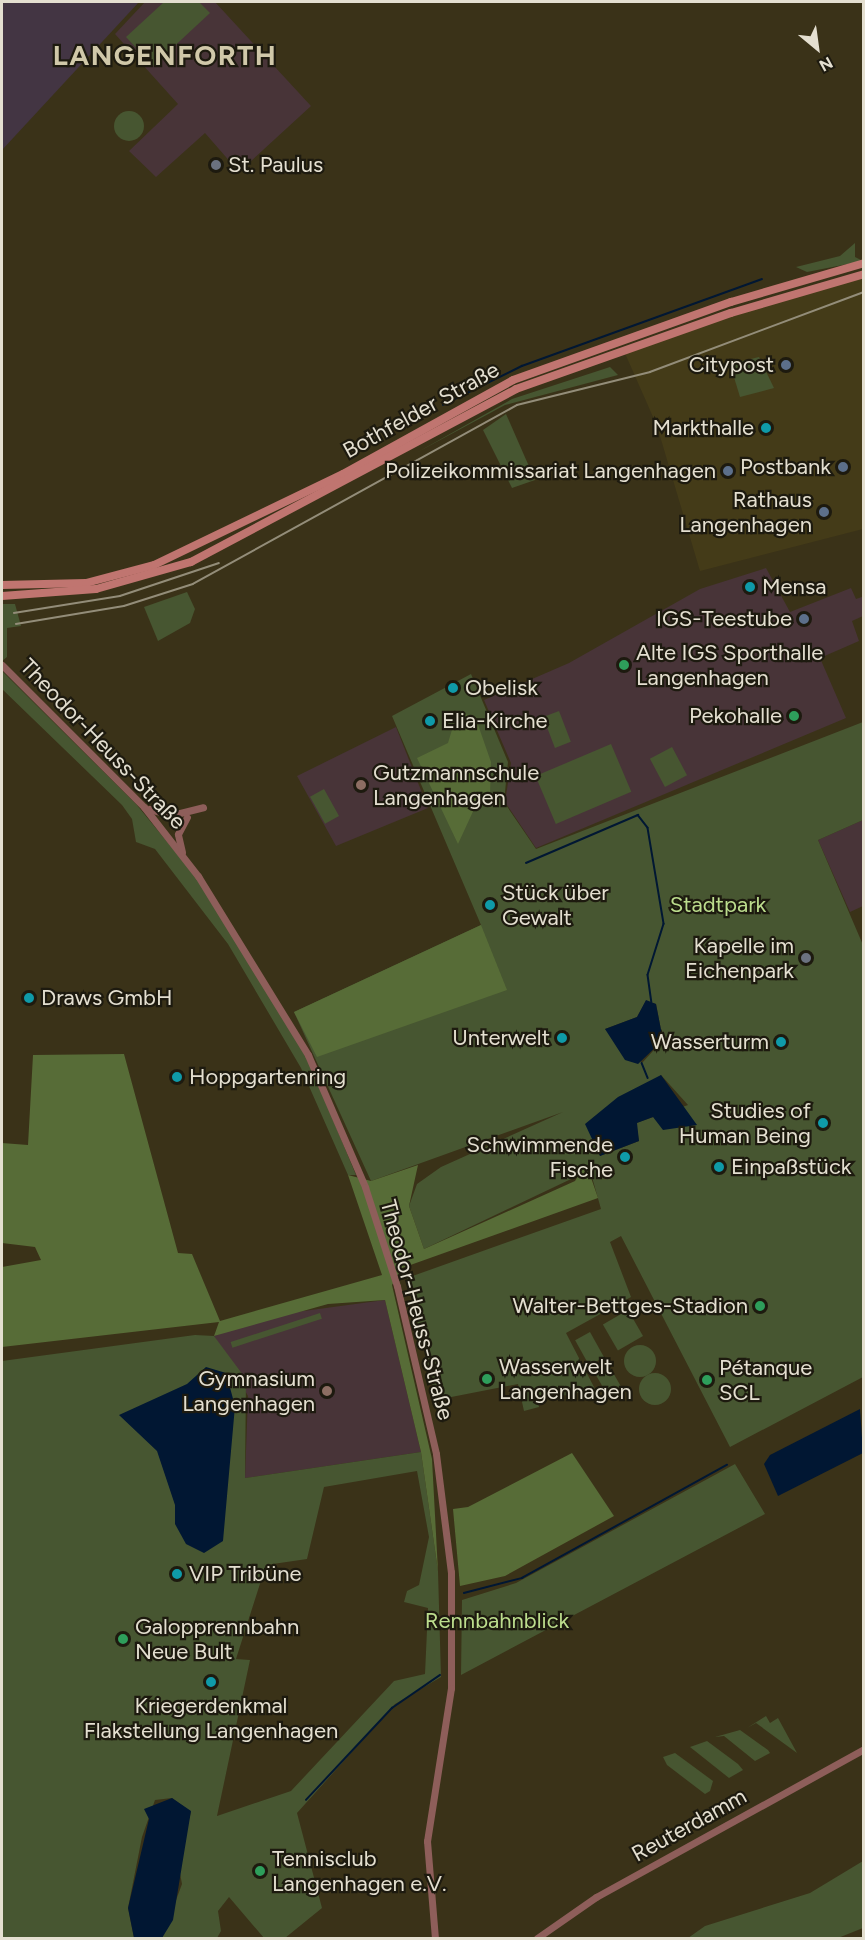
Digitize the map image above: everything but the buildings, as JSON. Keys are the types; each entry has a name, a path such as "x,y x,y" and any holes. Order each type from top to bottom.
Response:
{"main road":[{"name":"Bothfelder Straße","path":"2,585 86,583 154,565 343,474 513,380 754,295 864,263"},
{"name":"Bothfelder Straße","path":"2,596 96,589 191,562 516,389 731,313 864,274"}],"street":[{"name":"Theodor-Heuss-Straße","path":"2,664 144,807 182,854 260,969 320,1080 365,1187 411,1344 441,1478 455,1639 427,1841 435,1938"},
{"path":"144,807 166,815 203,807"},
{"path":"182,854 178,834 187,817"},
{"name":"Reuterdamm","path":"537,1938 596,1897 864,1749"}],"shaded area":[{"path":"2,2 139,2 2,150"},
{"path":"145,2 215,2 311,106 239,172 205,133 156,177 129,151 178,104 115,34"},
{"path":"863,274 863,529 700,571 657,426 624,351"},
{"path":"766,568 790,612 851,588 856,599 862,597 863,616 852,621 859,641 820,658 846,718 536,848 505,802 511,763 484,700 569,663 700,589"},
{"name":"Gutzmannschule Langenhagen","path":"396,727 428,808 336,846 297,776"},
{"path":"863,820 863,906 850,912 818,840"},
{"name":"Gymnasium Langenhagen","path":"385,1300 421,1452 245,1478 248,1396 214,1336 274,1315"}],"green space":[{"path":"164,2 199,2 210,13 153,66 126,37"},
{"path":"129,111 139,116 144,126 139,136 129,141 119,136 114,126 119,116"},
{"path":"855,243 855,257 863,261 807,272 796,267 840,256"},
{"path":"759,357 774,388 740,397 730,364"},
{"path":"610,367 618,375 505,405 416,453 512,399"},
{"path":"506,414 535,480 512,488 483,430"},
{"path":"187,592 195,609 190,623 158,641 144,607"},
{"path":"2,604 15,604 21,626 7,628 7,657 2,661"},
{"path":"2,671 136,804 196,877 306,1055 356,1175 348,1175 301,1068 228,944 155,849 136,842 132,819 122,805 2,689"},
{"name":"Stadtpark","path":"471,674 508,762 504,802 536,849 863,722 863,820 818,840 863,945 863,1377 730,1447 621,1236 610,1242 631,1297 566,1333 595,1389 538,1401 539,1407 524,1411 518,1384 436,1400 407,1278 601,1209 590,1170 424,1249 409,1206 417,1184 441,1167 563,1112 371,1181 294,1012 481,925 392,716","holes":["646,1001 656,1004 663,1040 642,1063 605,1029 637,1017","661,1075 688,1105 636,1123 639,1141 600,1156 593,1140"]},
{"path":"559,711 571,742 555,748 543,717"},
{"path":"457,713 475,716 491,762 490,794 482,792 458,844 417,758 448,743"},
{"path":"611,744 631,792 556,824 536,776"},
{"path":"672,747 687,775 665,787 650,759"},
{"path":"324,789 339,816 325,824 310,797"},
{"path":"481,925 507,990 317,1057 294,1012"},
{"path":"124,1054 178,1253 192,1254 220,1321 382,1275 348,1175 371,1181 418,1165 409,1206 424,1249 575,1181 586,1163 598,1198 402,1268 392,1285 432,1459 438,1571 421,1452 385,1300 328,1304 214,1336 219,1322 2,1347 2,1267 41,1260 35,1247 2,1243 2,1143 28,1145 33,1055"},
{"path":"628,1310 643,1336 618,1350 603,1324"},
{"path":"320,1313 322,1319 232,1348 231,1342"},
{"path":"590,1332 604,1357 589,1366 575,1340"},
{"name":"Galopprennbahn Neue Bult","path":"195,1335 214,1336 246,1379 245,1478 421,1452 438,1571 441,1677 395,1704 297,1813 322,1908 285,1938 264,1938 229,1897 218,1911 221,1931 217,1938 162,1938 182,1884 178,1863 191,1812 172,1798 155,1800 142,1837 128,1908 134,1938 2,1938 2,1361","holes":["417,1471 429,1537 419,1585 407,1591 404,1602 428,1608 425,1674 394,1681 291,1791 217,1816 250,1660 236,1659 266,1565 307,1559 324,1487"]},
{"path":"640,1345 651,1350 656,1361 651,1372 640,1377 629,1372 624,1361 629,1350"},
{"path":"608,1364 622,1388 608,1396 594,1372"},
{"path":"655,1373 666,1378 671,1389 666,1400 655,1405 644,1400 639,1389 644,1378"},
{"path":"572,1453 614,1516 505,1576 460,1586 453,1509 468,1507"},
{"name":"Rennbahnblick","path":"735,1464 765,1514 461,1675 462,1600 516,1583"},
{"path":"766,1716 770,1723 778,1718 797,1753 756,1723 747,1728"},
{"path":"740,1730 770,1753 755,1761 724,1736 715,1737"},
{"path":"707,1741 743,1770 729,1778 690,1747"},
{"path":"675,1753 713,1781 710,1791 705,1794 667,1765 663,1757"},
{"path":"863,1861 863,1928 838,1938 688,1938 705,1926 810,1893"}],"water":[{"path":"646,1000 656,1004 663,1040 638,1064 625,1060 605,1029 637,1017"},
{"path":"661,1075 697,1125 663,1130 653,1117 637,1123 639,1141 600,1156 585,1124 618,1097"},
{"path":"206,1367 226,1373 235,1406 223,1541 204,1553 186,1544 175,1524 175,1505 157,1451 119,1415 187,1384"},
{"path":"860,1409 863,1453 778,1496 764,1464 770,1455"},
{"path":"172,1798 191,1811 173,1920 162,1938 134,1938 128,1908 149,1819 144,1809"}],"waterway":[{"path":"443,405 522,366 762,279"},
{"path":"526,863 638,815 648,828 664,924 648,975 652,1002"},
{"path":"642,1063 648,1078"},
{"path":"464,1593 522,1578 727,1465"},
{"path":"306,1800 392,1708 440,1675"}],"tram line":[{"path":"16,624 124,606 193,584 517,405 650,372 864,292"},
{"path":"14,613 120,596 219,563"}],"place":[{"name":"St. Paulus","path":"216,165"},
{"name":"Citypost","path":"786,365"},
{"name":"Markthalle","path":"766,428"},
{"name":"Postbank","path":"843,467"},
{"name":"Polizeikommissariat Langenhagen","path":"728,471"},
{"name":"Rathaus Langenhagen","path":"824,512"},
{"name":"Mensa","path":"750,587"},
{"name":"IGS-Teestube","path":"804,619"},
{"name":"Alte IGS Sporthalle Langenhagen","path":"624,665"},
{"name":"Obelisk","path":"453,688"},
{"name":"Pekohalle","path":"794,716"},
{"name":"Elia-Kirche","path":"430,721"},
{"name":"Gutzmannschule Langenhagen","path":"361,785"},
{"name":"Stück über Gewalt","path":"490,905"},
{"name":"Kapelle im Eichenpark","path":"806,958"},
{"name":"Draws GmbH","path":"29,998"},
{"name":"Unterwelt","path":"562,1038"},
{"name":"Wasserturm","path":"781,1042"},
{"name":"Hoppgartenring","path":"177,1077"},
{"name":"Studies of Human Being","path":"823,1123"},
{"name":"Schwimmende Fische","path":"625,1157"},
{"name":"Einpaßstück","path":"719,1167"},
{"name":"Walter-Bettges-Stadion","path":"760,1306"},
{"name":"Wasserwelt Langenhagen","path":"487,1379"},
{"name":"Pétanque SCL","path":"707,1380"},
{"name":"Gymnasium Langenhagen","path":"327,1391"},
{"name":"VIP Tribüne","path":"177,1574"},
{"name":"Galopprennbahn Neue Bult","path":"123,1639"},
{"name":"Kriegerdenkmal Flakstellung Langenhagen","path":"211,1682"},
{"name":"Tennisclub Langenhagen e.V.","path":"260,1871"}],"district":[{"name":"LANGENFORTH","path":"165,55"}]}
